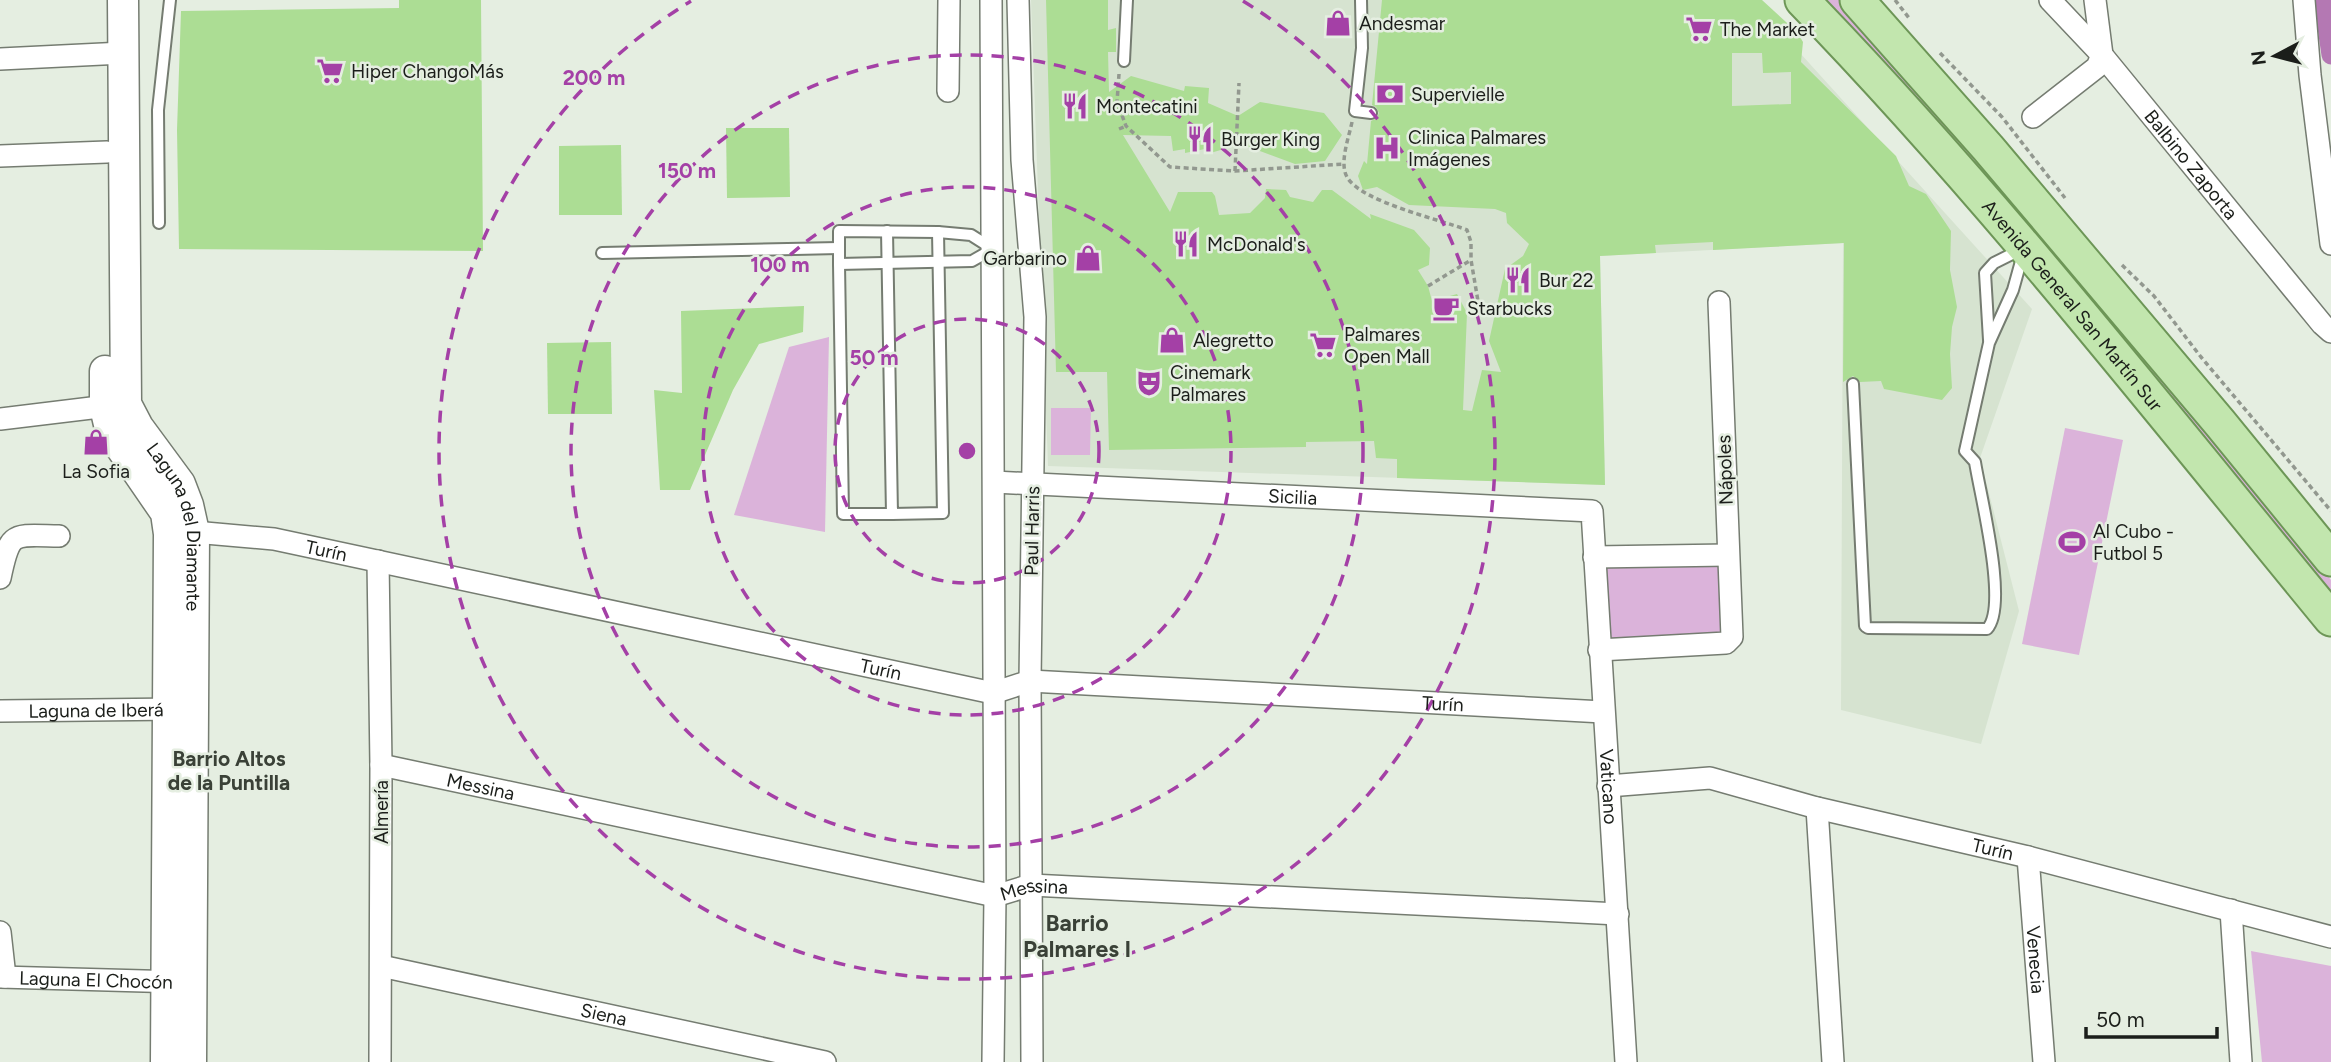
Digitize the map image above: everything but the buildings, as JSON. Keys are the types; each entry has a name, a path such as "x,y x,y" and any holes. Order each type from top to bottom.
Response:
{"main road":[{"name":"Avenida General San Martín Sur","path":"1802,0 1899,103 2025,248 2331,619"},
{"name":"Avenida General San Martín Sur","path":"1857,0 1940,91 2061,215 2220,423 2331,559"},
{"path":"2025,248 2061,215"}],"street":[{"name":"Laguna del Diamante","path":"106,0 115,53 115,405"},
{"name":"Laguna del Diamante","path":"123,0 115,53 107,152 115,405 138,427 180,484 188,505 181,533 180,982 191,1062"},
{"path":"948,91 949,0"},
{"name":"Paul Harris","path":"991,0 995,896 993,1062"},
{"name":"Paul Harris","path":"1018,0 1021,160 1035,317 1030,681 1032,1062"},
{"name":"Balbino Zaporta","path":"2050,0 2102,55 2331,332"},
{"path":"2033,117 2098,67 2102,55 2095,0"},
{"path":"2304,0 2331,159"},
{"path":"2304,0 2310,75 2331,244"},
{"path":"0,59 115,53"},
{"path":"0,156 107,152"},
{"path":"993,249 1029,246"},
{"name":"Nápoles","path":"1599,650 1726,643 1732,637 1719,302"},
{"path":"0,419 115,405"},
{"name":"Sicilia","path":"994,482 1592,511"},
{"name":"Vaticano","path":"1592,511 1626,1062"},
{"name":"Turín","path":"181,533 274,539 992,693 1030,681 1603,712"},
{"path":"0,578 6,549 12,539 22,535 59,537"},
{"path":"1594,556 1728,555"},
{"name":"Almería","path":"378,561 381,765 380,1062"},
{"name":"Laguna de Iberá","path":"0,711 180,709"},
{"name":"Messina","path":"381,765 995,896 1031,885 1618,914"},
{"name":"Turín","path":"1608,786 1710,778 1817,808 2028,857 2331,937"},
{"path":"1817,808 1833,1062"},
{"name":"Venecia","path":"2028,857 2044,1062"},
{"path":"2231,911 2241,1062"},
{"path":"0,932 3,977"},
{"name":"Siena","path":"381,966 825,1062"},
{"name":"Laguna El Chocón","path":"3,977 180,982"},
{"name":"Laguna del Diamante","path":"166,1062 180,982"}],"lane":[{"path":"159,223 158,110 170,0"},
{"path":"1124,61 1127,0"},
{"path":"1362,0 1362,48 1355,111 1371,113"},
{"path":"839,264 888,262 939,261 972,261 993,249 971,235 938,232 839,231 839,264 843,514 943,513 939,261 938,232"},
{"path":"887,231 892,514"},
{"path":"601,253 839,248"},
{"path":"1989,343 1985,273 1994,263 2025,248"},
{"path":"1853,384 1865,626 1987,629 1994,613 1994,560 1975,462 1965,451 1989,343 2013,290 2025,248"}],"path":[{"path":"1895,0 1910,19"},
{"path":"1938,51 2002,117 2061,215"},
{"path":"1124,61 1119,72 1117,102 1126,126 1170,167 1235,172 1344,163"},
{"path":"1235,172 1239,83"},
{"path":"1355,111 1344,163 1346,176 1356,187 1387,204 1467,229 1479,307"},
{"path":"1119,129 1126,126"},
{"path":"2116,259 2154,296 2331,511"},
{"path":"1428,286 1471,260"}],"shaded area":[{"name":"Palmares Open Mall","path":"1031,0 1752,0 2032,309 1980,458 2019,611 1981,744 1841,710 1843,243 1600,256 1605,485 1048,466"},
{"path":"1820,0 1839,0 1886,49 2237,459 2331,580 2331,604"},
{"path":"829,337 825,532 734,515 789,347"},
{"path":"1051,408 1091,408 1090,455 1051,455"},
{"name":"Al Cubo - Futbol 5","path":"2065,428 2123,440 2079,655 2022,644"},
{"path":"1728,555 1732,637 1599,650 1594,557"},
{"path":"2251,951 2331,966 2331,1062 2262,1062"}],"waterway":[{"path":"2323,0 2331,55"}],"place":[{"name":"Andesmar","path":"1338,23"},
{"name":"The Market","path":"1699,29"},
{"name":"Hiper ChangoMás","path":"330,71"},
{"name":"Supervielle","path":"1390,94"},
{"name":"Montecatini","path":"1075,106"},
{"name":"Burger King","path":"1200,139"},
{"name":"Clinica Palmares Imágenes","path":"1387,148"},
{"name":"McDonald's","path":"1186,244"},
{"name":"Garbarino","path":"1088,258"},
{"name":"Bur 22","path":"1518,280"},
{"name":"Starbucks","path":"1446,308"},
{"name":"Alegretto","path":"1172,340"},
{"name":"Palmares Open Mall","path":"1323,345"},
{"name":"Cinemark Palmares","path":"1149,383"},
{"name":"La Sofia","path":"96,442"},
{"name":"Al Cubo - Futbol 5","path":"2072,542"}],"district":[{"name":"Barrio Altos de la Puntilla","path":"229,770"},
{"name":"Barrio Palmares I","path":"1077,936"}]}
